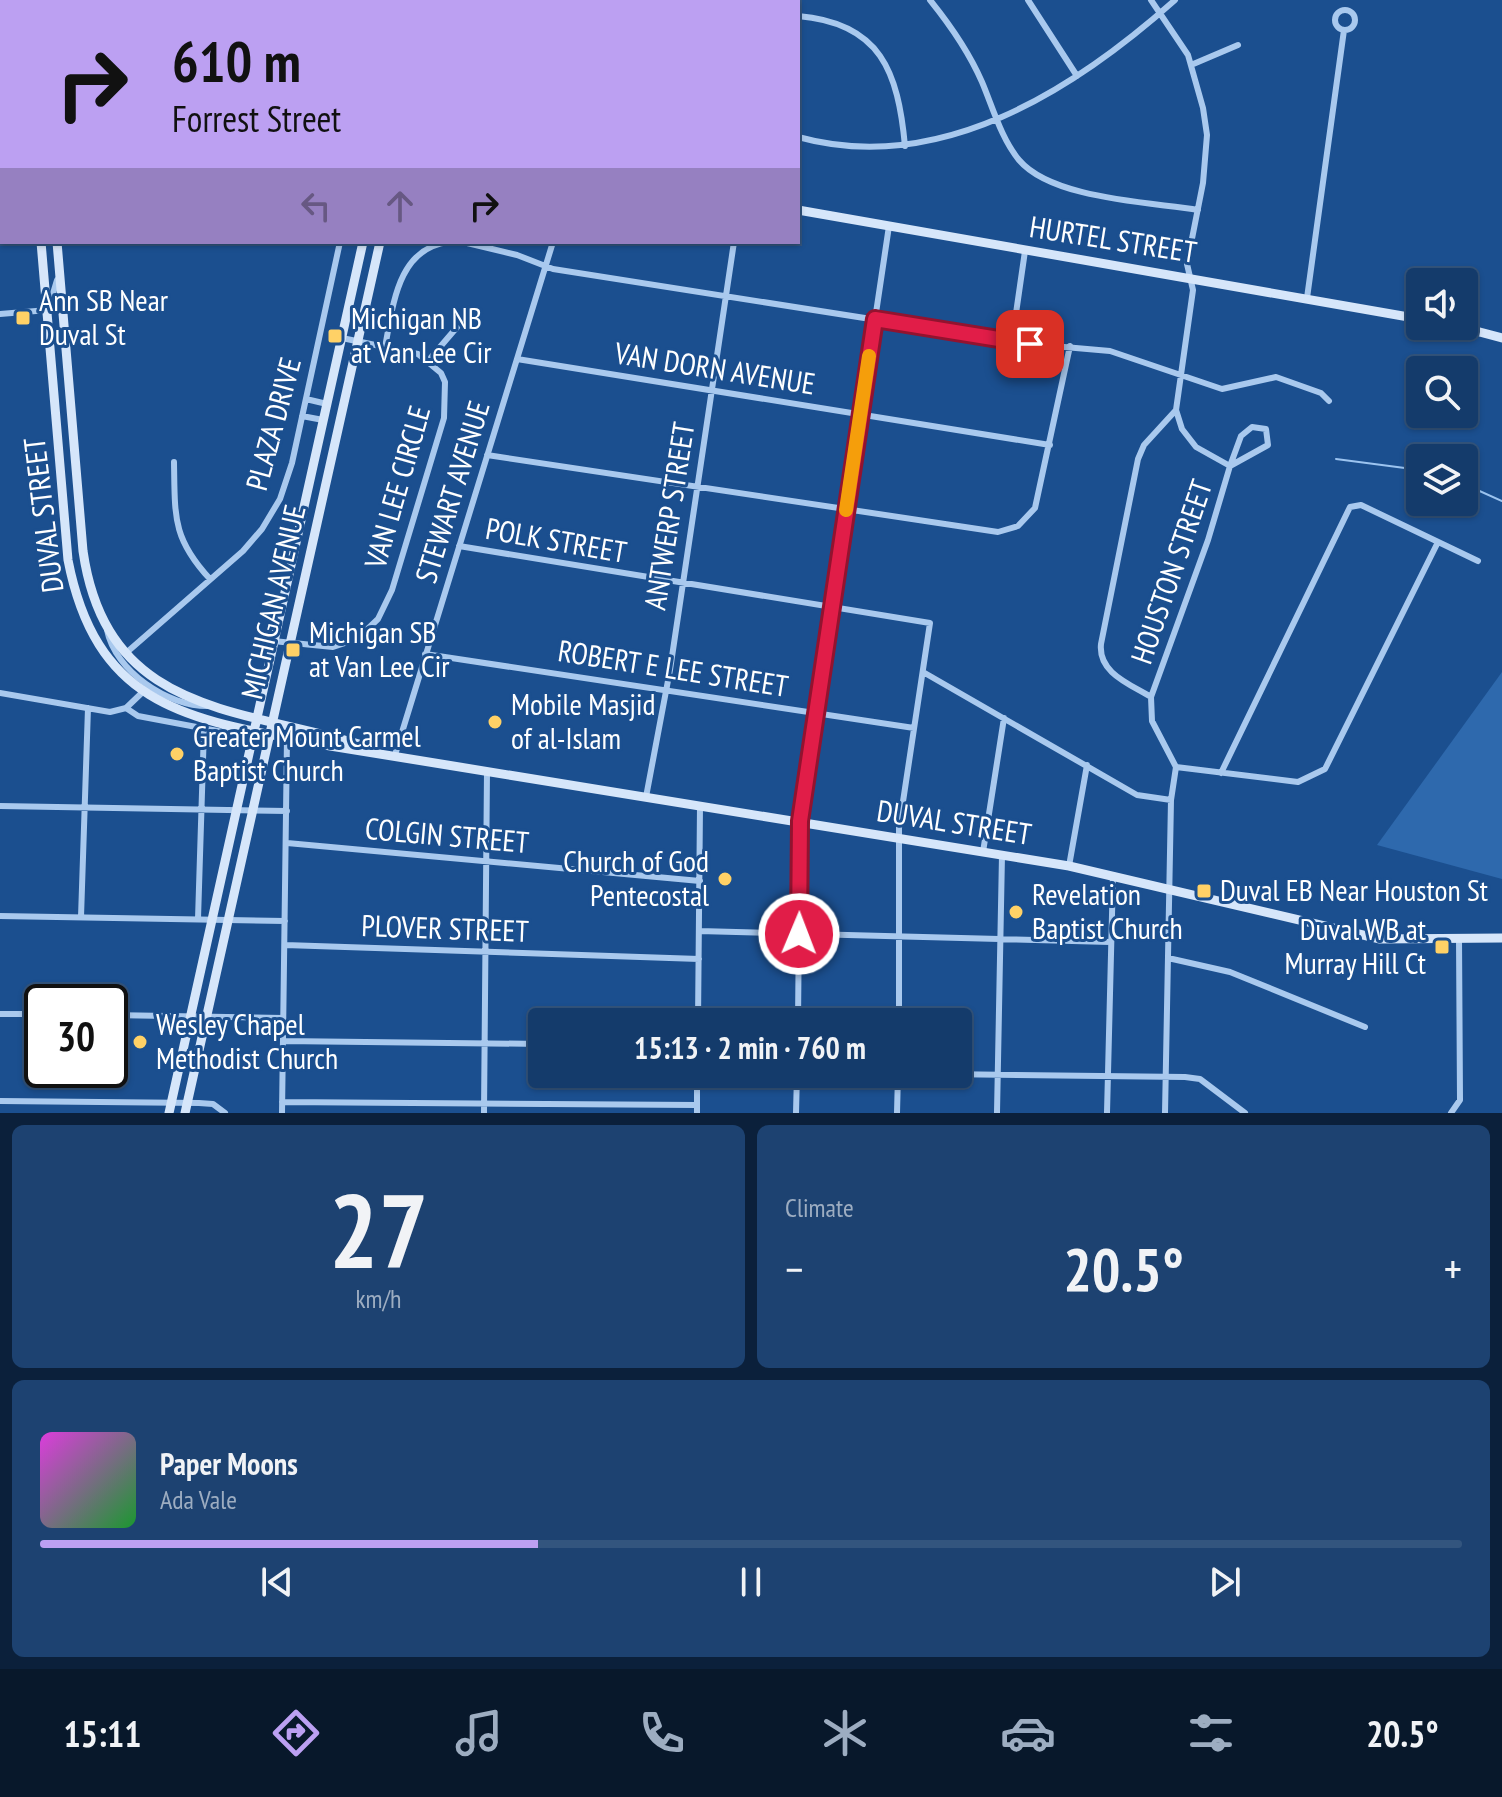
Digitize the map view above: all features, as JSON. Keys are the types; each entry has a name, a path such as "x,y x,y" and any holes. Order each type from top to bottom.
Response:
{"street":[{"path":"930,0 957,34 1017,158 1052,182 1085,192 1198,210"},
{"path":"1028,0 1077,76"},
{"path":"1151,0 1191,65 1207,135 1198,210 1187,264 1193,290 1176,410 1144,445 1138,459 1100,652 1112,674 1151,697"},
{"path":"800,137 862,149 905,146 997,119 1077,76 1114,52 1175,0"},
{"path":"800,16 839,24 858,33 880,53 897,88 905,146"},
{"path":"1307,298 1344,30"},
{"path":"1191,65 1238,45"},
{"name":"HURTEL STREET","path":"800,210 1406,316"},
{"path":"798,1008 800,821 889,226"},
{"name":"DUVAL STREET","path":"41,244 68,560 73,587 80,609 101,646 147,689 179,712 287,738 1069,866 1380,939 1414,942 1502,938"},
{"name":"DUVAL STREET","path":"57,244 83,551 92,595 107,626 126,653 174,692 209,706 395,755"},
{"name":"PLAZA DRIVE","path":"126,653 243,551 271,515 286,484 340,244"},
{"name":"MICHIGAN AVENUE","path":"170,1108 363,244"},
{"name":"MICHIGAN AVENUE","path":"187,1108 380,244"},
{"path":"385,347 396,292 406,269 426,249 440,244"},
{"name":"STEWART AVENUE","path":"395,755 552,244"},
{"name":"ANTWERP STREET","path":"646,797 666,691 734,244"},
{"path":"494,245 546,266 1012,341 1110,351 1222,389 1276,377 1321,393 1329,401"},
{"path":"1012,341 1025,251"},
{"path":"0,314 48,310 61,266"},
{"path":"342,338 418,354 428,361 464,319"},
{"path":"1478,332 1502,338"},
{"path":"487,455 986,532 1018,526 1035,508 1070,346"},
{"name":"VAN DORN AVENUE","path":"517,359 1050,445"},
{"name":"VAN LEE CIRCLE","path":"273,641 333,647 357,639 368,631 387,603 444,418 445,382 428,361"},
{"path":"306,399 327,404"},
{"name":"HOUSTON STREET","path":"1176,410 1182,429 1196,447 1230,466 1208,540 1151,697 1152,721 1176,767"},
{"path":"302,416 323,420"},
{"path":"1252,427 1266,429 1268,445 1230,466 1246,430 1252,427"},
{"path":"174,462 179,536 192,559 210,579"},
{"path":"1221,773 1333,538 1353,504 1478,561"},
{"path":"1165,1113 1168,889 1171,800 1176,767 1298,782 1325,769 1438,542"},
{"name":"POLK STREET","path":"459,546 930,623 923,672"},
{"path":"107,626 110,644 147,689 176,702 209,706"},
{"name":"ROBERT E LEE STREET","path":"425,654 914,728"},
{"path":"899,1008 900,838 923,672 1137,795 1171,800"},
{"path":"0,693 110,712 126,708 147,689"},
{"path":"81,917 88,708"},
{"path":"126,708 138,716 204,729 223,732 228,726"},
{"path":"983,852 1004,718"},
{"path":"198,919 204,729"},
{"path":"282,1113 287,738"},
{"path":"1069,866 1087,765"},
{"path":"484,1113 487,771"},
{"path":"0,806 287,811"},
{"path":"698,1008 700,806"},
{"name":"COLGIN STREET","path":"287,843 700,881"},
{"path":"228,848 243,853"},
{"path":"997,1113 1002,855"},
{"path":"1107,1113 1113,875"},
{"path":"0,916 285,921"},
{"path":"699,931 1110,942"},
{"path":"1451,1113 1460,1100 1459,938"},
{"name":"PLOVER STREET","path":"285,945 699,959"},
{"path":"1168,958 1230,972 1365,1027"},
{"path":"0,1014 24,1014"},
{"path":"128,1015 283,1018"},
{"path":"283,1041 528,1044"},
{"path":"972,1075 1200,1079 1245,1113"},
{"path":"282,1102 697,1109 697,1088"},
{"path":"796,1113 797,1088"},
{"path":"897,1113 898,1088"},
{"path":"0,1101 170,1108 213,1104 225,1113"},
{"path":"43,1101 43,1113"}],"shaded area":[{"path":"1502,672 1502,879 1377,845"}],"waterway":[{"path":"1336,459 1406,468"},
{"path":"1478,490 1502,501"}],"slow traffic":[{"path":"846,510 869,356"}],"place":[{"name":"Ann SB Near Duval St","path":"23,318"},
{"name":"Michigan NB at Van Lee Cir","path":"335,336"},
{"name":"Michigan SB at Van Lee Cir","path":"293,650"},
{"name":"Mobile Masjid of al-Islam","path":"495,722"},
{"name":"Greater Mount Carmel Baptist Church","path":"177,754"},
{"name":"Church of God Pentecostal","path":"725,879"},
{"name":"Duval EB Near Houston St","path":"1204,891"},
{"name":"Revelation Baptist Church","path":"1016,912"},
{"name":"Duval WB at Murray Hill Ct","path":"1442,947"},
{"name":"Wesley Chapel Methodist Church","path":"140,1042"}],"route":[{"path":"799,934 800,821 875,319 1030,344"}]}
